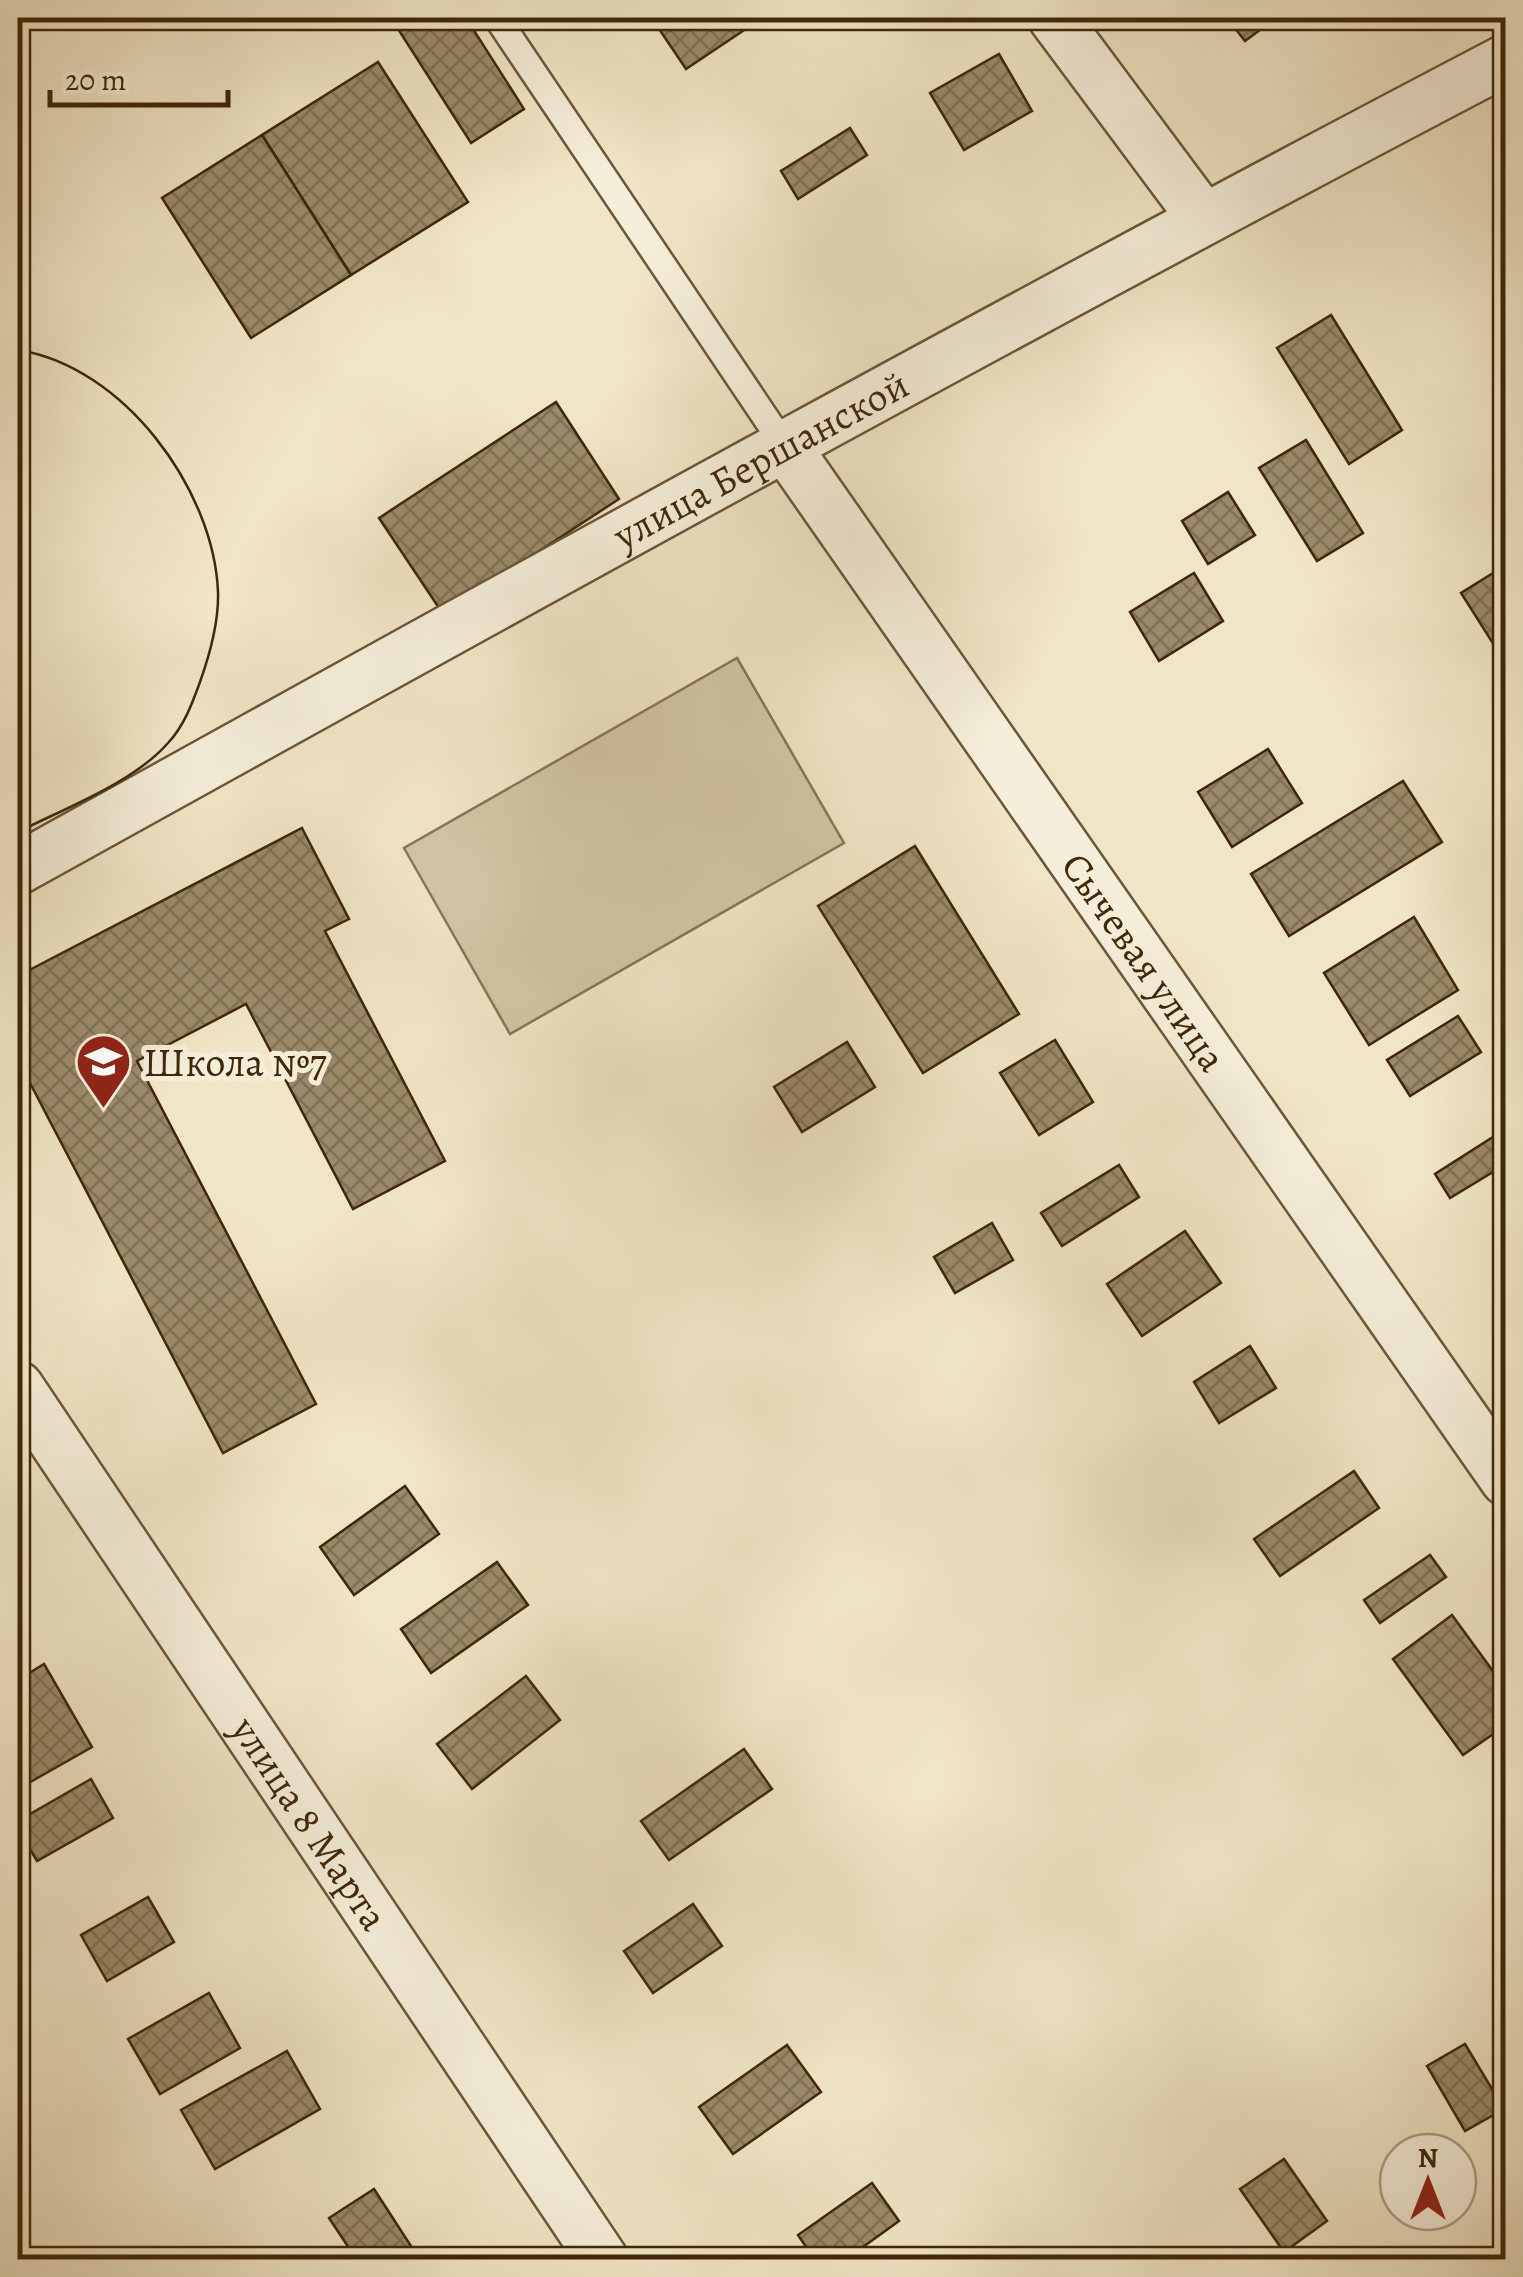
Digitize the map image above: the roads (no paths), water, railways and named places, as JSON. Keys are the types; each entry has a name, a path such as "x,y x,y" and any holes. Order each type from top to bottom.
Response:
{"street":[{"path":"1054,18 1203,218"},
{"name":"улица Бершанской","path":"18,869 784,445 1203,218 1506,60"},
{"name":"Сычевая улица","path":"784,445 1506,1480"},
{"name":"улица 8 Марта","path":"18,1388 603,2260"}],"lane":[{"path":"497,18 784,445"}],"tram line":[{"path":"18,350 57,361 93,380 126,406 156,438 181,474 200,513 213,553 218,592 207,660 191,706 174,736 118,782 18,832"}],"place":[{"name":"Школа №7","path":"104,1111"}]}
